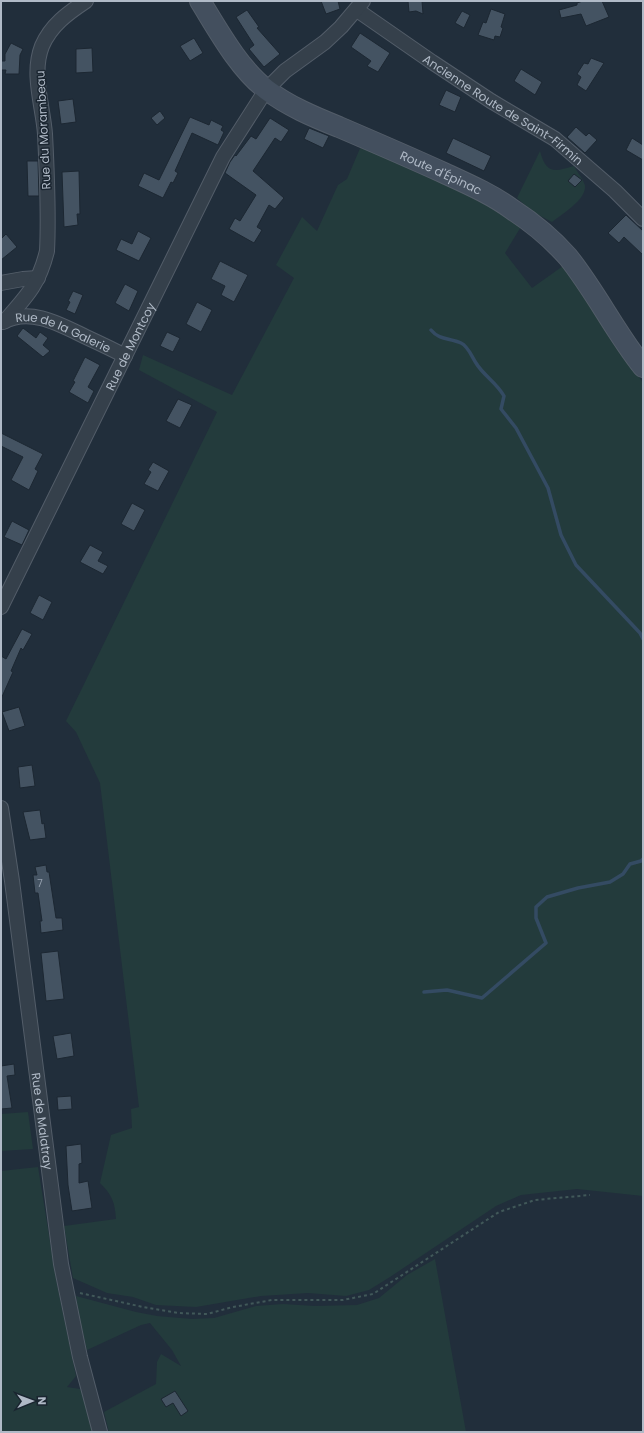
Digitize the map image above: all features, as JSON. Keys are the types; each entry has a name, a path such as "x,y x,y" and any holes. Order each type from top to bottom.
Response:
{"main road":[{"name":"Route d'Épinac","path":"205,8 235,56 253,78 266,90 283,101 321,119 467,183 512,208 533,224 567,256 616,330 643,367"}],"street":[{"name":"Rue du Morambeau","path":"3,322 32,289 44,264 47,251 48,236 45,133 38,81 39,62 42,48 47,35 54,26 71,11 86,1"},
{"name":"Rue de Montcoy","path":"1,608 223,157 266,90 285,71 324,42 341,27 360,5"},
{"name":"Ancienne Route de Saint-Firmin","path":"360,5 432,62 491,101 555,139 615,191 643,218"},
{"path":"1,283 38,278"},
{"name":"Rue de la Galerie","path":"3,322 30,316 47,319 126,356"},
{"name":"Rue de Malatray","path":"1,808 12,881 61,1264 80,1357 100,1432"}],"path":[{"path":"66,1289 143,1307 178,1313 207,1314 233,1307 272,1300 343,1300 355,1298 373,1294 499,1212 535,1200 590,1195"}],"green space":[{"path":"361,146 455,188 522,225 505,253 532,288 563,266 580,287 643,383 643,1196 577,1189 521,1195 496,1206 369,1290 346,1296 308,1293 261,1296 196,1307 156,1305 133,1297 107,1293 73,1278 64,1226 116,1219 112,1199 100,1183 111,1135 132,1128 131,1109 139,1107 100,783 76,732 66,721 217,412 139,370 143,355 232,395 294,278 276,265 302,217 317,231 338,185 347,179"},
{"path":"540,151 545,164 552,169 556,170 574,166 585,186 582,196 578,201 552,222 533,212 517,198"},
{"path":"28,1112 33,1149 1,1151 1,1114"},
{"path":"38,1167 56,1279 76,1376 67,1387 80,1389 84,1395 93,1432 1,1432 1,1171"},
{"path":"435,1259 466,1432 109,1432 104,1412 156,1384 157,1362 161,1354 181,1366 172,1350 150,1323 141,1325 87,1350 79,1318 76,1296 136,1312 157,1316 192,1319 214,1318 256,1306 283,1304 315,1306 357,1305 379,1298 407,1275"}],"building":[{"path":"321,1 338,1 340,9 326,14"},
{"path":"408,1 422,1 423,14 416,11 409,12"},
{"path":"583,1 602,1 609,17 586,26 581,14 561,18 559,10 577,5 577,3"},
{"path":"491,9 505,14 500,37 495,36 494,40 478,35 483,22 486,23"},
{"path":"247,10 259,27 257,28 280,54 264,67 249,49 254,45 236,17"},
{"path":"462,11 470,15 464,28 455,23"},
{"path":"360,33 390,53 378,72 367,66 371,61 351,47"},
{"path":"194,38 203,53 190,61 180,46"},
{"path":"11,43 23,49 20,55 19,74 5,74 6,70 1,70 1,61 5,61 5,54"},
{"path":"92,48 93,72 76,73 76,49"},
{"path":"591,58 604,63 586,91 577,85 581,77 577,74 584,63 588,64"},
{"path":"521,69 542,82 535,95 514,81"},
{"path":"446,90 461,97 455,112 439,105"},
{"path":"73,99 76,122 61,124 58,101"},
{"path":"160,111 165,118 157,125 151,118"},
{"path":"190,117 209,125 211,120 223,126 221,130 224,132 218,145 192,133 175,171 178,173 173,183 171,182 163,198 138,186 144,173 159,180"},
{"path":"270,118 289,130 281,142 275,138 253,171 284,198 275,209 269,205 257,227 262,230 254,243 229,229 235,218 240,221 256,195 225,173 235,155 236,156 251,136 256,139"},
{"path":"576,127 586,136 589,133 597,140 585,153 567,137"},
{"path":"309,128 329,136 323,148 304,139"},
{"path":"453,138 491,156 484,171 446,153"},
{"path":"632,138 643,145 643,160 626,150"},
{"path":"27,161 38,161 39,196 28,196"},
{"path":"79,171 80,214 77,214 78,225 64,227 62,172"},
{"path":"574,174 582,180 575,187 568,181"},
{"path":"626,215 643,231 643,255 624,237 619,243 608,233"},
{"path":"138,231 151,238 139,261 116,250 121,239 132,244"},
{"path":"6,234 17,247 1,260 1,239"},
{"path":"220,261 248,275 234,302 221,295 225,286 211,279"},
{"path":"125,284 138,291 129,311 115,303"},
{"path":"73,291 83,295 75,314 66,310 70,302 68,301"},
{"path":"197,302 212,310 201,332 186,324"},
{"path":"23,328 36,338 40,332 48,338 43,345 50,351 43,357 17,336"},
{"path":"167,332 180,338 173,352 160,346"},
{"path":"85,357 100,365 88,387 94,391 88,403 69,392 75,382 73,381"},
{"path":"178,399 192,405 180,428 166,421"},
{"path":"1,433 43,454 35,469 38,471 29,490 11,480 23,457 1,446"},
{"path":"153,462 169,471 158,491 144,484 151,472 148,470"},
{"path":"132,503 145,510 134,531 121,524"},
{"path":"12,521 29,530 22,545 4,537"},
{"path":"90,545 103,552 98,561 108,566 103,574 80,562"},
{"path":"39,595 52,602 43,620 30,613"},
{"path":"22,629 32,634 23,650 21,648 11,671 13,672 1,699 1,656 6,659"},
{"path":"19,707 25,726 9,731 2,712"},
{"path":"32,765 35,786 20,788 18,767"},
{"path":"40,810 46,838 30,840 23,812"},
{"path":"46,865 47,872 49,872 56,918 62,918 63,930 41,933 40,921 42,921 38,893 35,893 33,875 37,875 35,867"},
{"path":"58,951 64,999 46,1001 41,953"},
{"path":"71,1033 74,1056 57,1059 53,1036"},
{"path":"14,1064 15,1075 7,1076 12,1108 1,1109 1,1066"},
{"path":"71,1096 72,1109 58,1110 57,1097"},
{"path":"81,1144 82,1163 79,1164 79,1183 88,1181 92,1208 72,1211 68,1185 66,1146"},
{"path":"175,1391 188,1411 181,1416 173,1403 166,1407 161,1399"}],"waterway":[{"path":"431,330 438,336 463,344 468,349 482,371 501,391 504,396 501,409 516,428 548,488 561,535 576,565 640,633 643,639"},
{"path":"424,992 447,990 482,998 546,943 536,918 536,907 547,897 578,888 610,882 623,874 630,864 643,859"}]}
